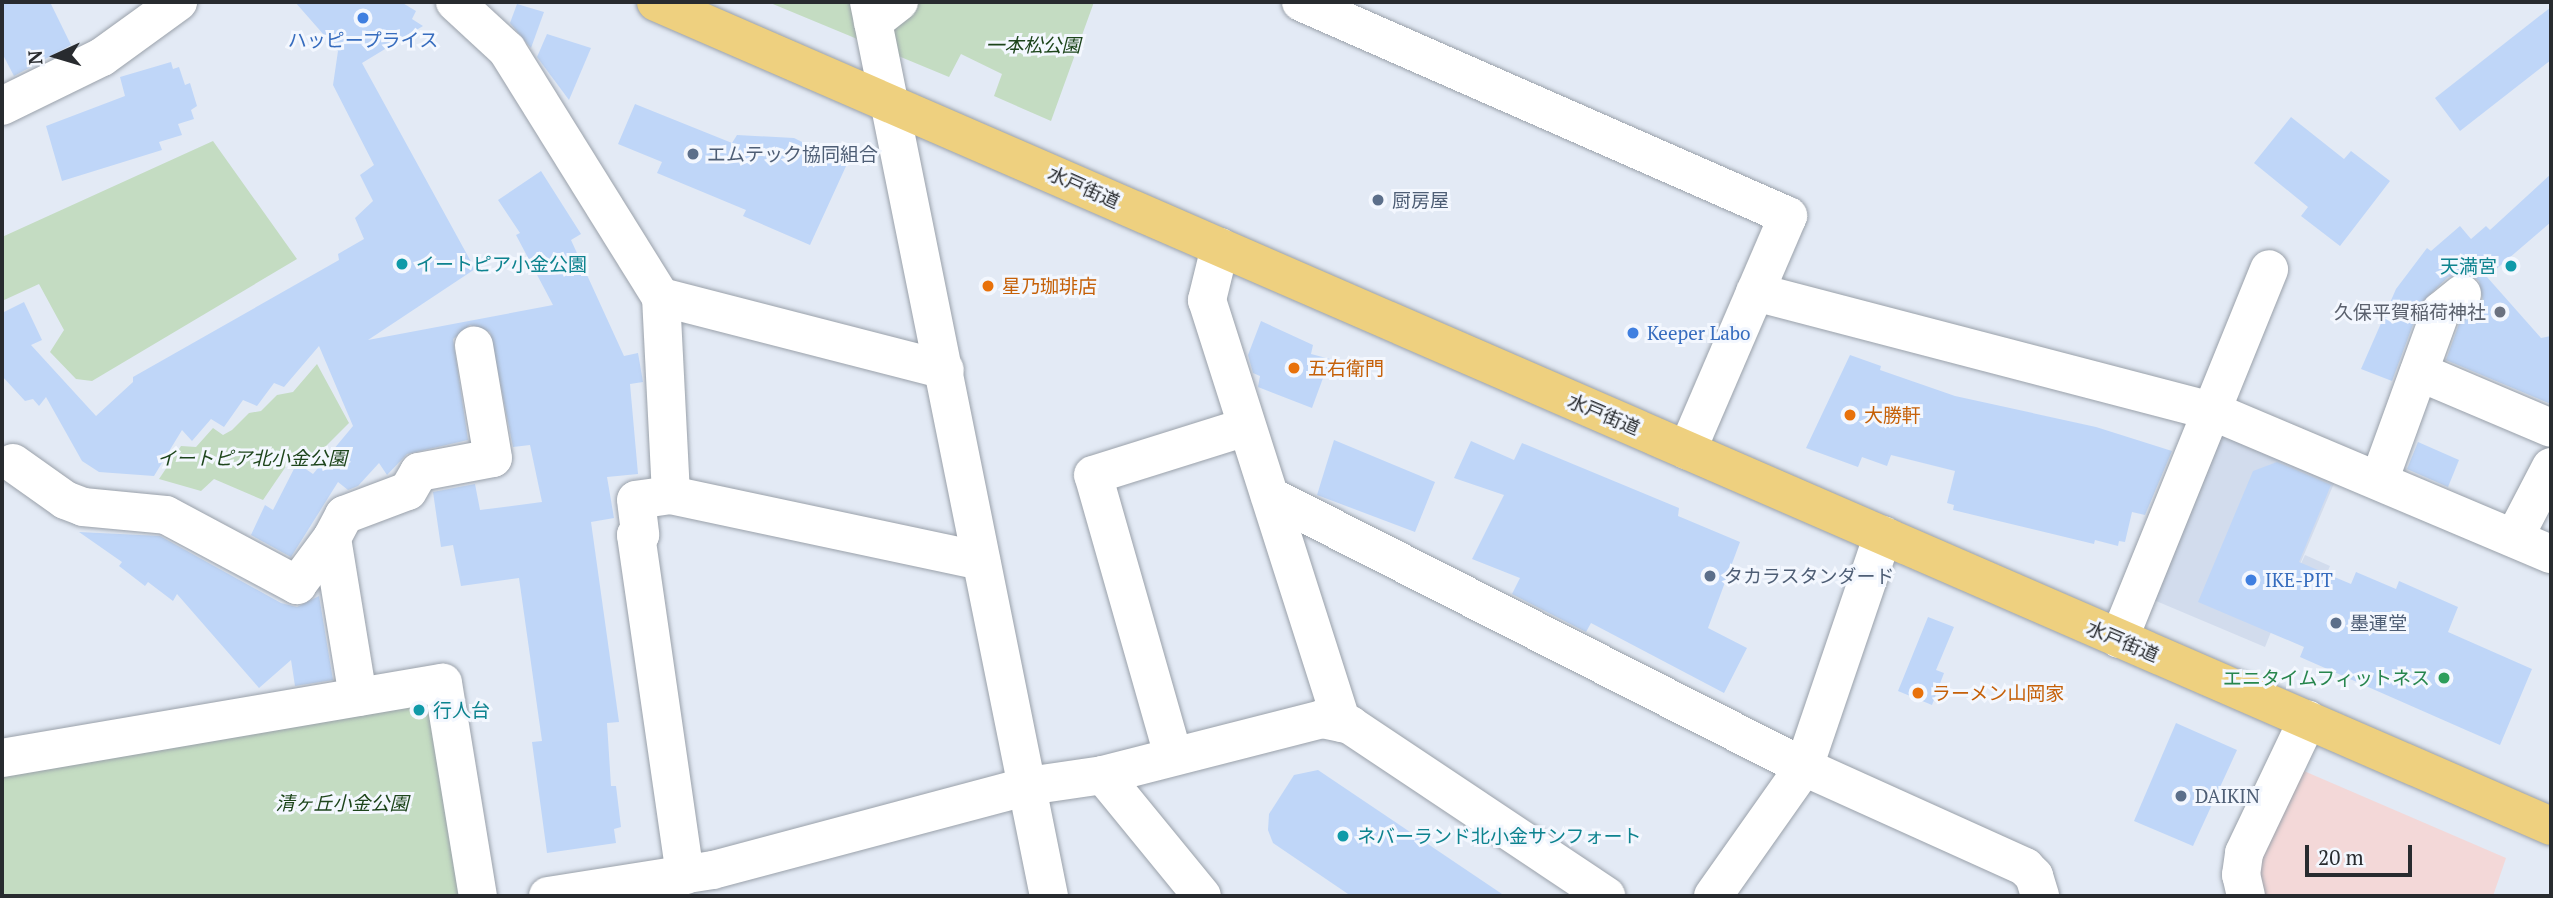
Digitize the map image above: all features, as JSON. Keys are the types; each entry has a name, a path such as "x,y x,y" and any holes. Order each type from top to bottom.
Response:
{"highway":[{"name":"水戸街道","path":"656,2 2551,826"}],"street":[{"path":"2,106 102,57 178,2"},
{"path":"455,2 507,50 661,297 671,495"},
{"path":"1301,2 1788,216 1687,450"},
{"path":"880,8 891,103 1049,896"},
{"path":"1220,247 1207,300 1342,723"},
{"path":"2119,639 2269,270"},
{"path":"1755,292 2211,411 2551,554"},
{"path":"2379,481 2441,311 2462,294"},
{"path":"661,297 945,370"},
{"path":"13,463 65,500 83,507 166,515 297,585 332,538 344,515 408,491 419,472 493,458 474,346"},
{"path":"2419,372 2551,428"},
{"path":"1172,754 1093,475 1246,426"},
{"path":"2514,538 2551,467"},
{"path":"685,875 635,535 640,535 636,500 671,495 981,561"},
{"path":"1270,496 1804,767 2025,867 2034,876 2040,896"},
{"path":"1713,896 1804,767 1883,535"},
{"path":"332,538 358,697"},
{"path":"2,758 443,683 478,896"},
{"path":"2246,896 2241,876 2244,853 2308,719"},
{"path":"548,896 685,875 784,854 1028,786 1103,775 1172,754 1307,720 1350,724 1606,896"},
{"path":"1103,775 1202,896"}],"shaded area":[{"path":"2232,427 2338,474 2292,583 2305,555 2330,566 2297,643 2271,632 2265,647 2149,598 2214,440"},
{"path":"2297,768 2506,858 2493,896 2257,896 2254,877"}],"green space":[{"name":"一本松公園","path":"768,2 1094,2 1051,121 994,96 1002,74 961,54 949,77"},
{"path":"213,141 297,259 92,381 76,379 50,352 64,330 39,284 2,301 2,237"},
{"name":"イートピア北小金公園","path":"317,364 349,423 315,457 293,456 263,500 214,479 201,491 159,479 181,446 196,447 213,428 223,435 232,430 249,413 261,411 277,395 293,392"},
{"name":"清ヶ丘小金公園","path":"431,692 465,896 2,896 2,771"}],"building":[{"path":"2,2 50,2 71,45 14,76 2,53"},
{"path":"295,2 401,2 416,11 412,19 423,26 362,63 475,269 368,340 553,305 516,235 520,233 498,200 541,171 581,234 571,240 624,356 638,353 643,382 630,384 638,474 607,477 614,518 591,522 619,722 607,723 611,786 616,786 621,827 614,829 616,843 547,853 532,742 542,741 519,578 461,586 453,545 441,547 433,492 475,484 480,510 542,502 530,445 513,447 490,332 470,325 453,339 468,440 407,454 387,475 379,463 358,486 348,490 338,482 291,557 251,535 265,505 273,510 297,463 313,474 353,426 319,346 284,387 274,383 257,406 243,400 224,427 211,419 192,441 182,430 154,476 99,472 82,461 46,397 39,406 33,399 25,401 2,376 2,313 24,302 42,340 31,345 96,416 133,382 133,377 339,260 338,254 364,239 355,218 373,201 360,175 374,165 333,85 338,51"},
{"path":"517,4 544,12 531,48 510,23"},
{"path":"2551,7 2551,60 2460,131 2435,98"},
{"path":"547,34 591,48 569,100 537,57"},
{"path":"171,62 173,69 179,67 185,85 190,83 197,106 191,110 194,119 178,124 182,135 159,142 162,150 62,181 46,126 125,96 120,77"},
{"path":"635,104 732,143 737,135 794,138 847,164 810,245 743,216 746,210 657,173 662,162 618,144"},
{"path":"2291,117 2344,159 2351,151 2390,181 2340,246 2301,216 2308,207 2254,163"},
{"path":"2551,174 2551,222 2487,277 2541,338 2551,336 2551,404 2446,360 2459,324 2483,301 2479,281 2469,273 2448,277 2421,303 2392,381 2361,369 2396,289 2427,248 2431,251 2460,226 2471,239 2486,226 2490,230"},
{"path":"1261,321 1313,345 1311,354 1330,359 1312,408 1258,387 1260,376 1253,373 1248,355"},
{"path":"1850,355 1881,366 1880,370 1955,396 2096,427 2172,451 2145,515 2132,512 2125,542 2119,541 2118,546 2095,540 2094,544 1953,510 1954,505 1947,503 1955,471 1891,455 1887,466 1862,457 1858,467 1806,448"},
{"path":"1334,440 1435,482 1415,532 1317,495"},
{"path":"1471,441 1514,460 1522,443 1679,508 1678,516 1740,542 1708,628 1747,648 1724,693 1591,623 1586,632 1512,594 1520,578 1472,559 1504,495 1454,478"},
{"path":"2418,442 2459,460 2448,487 2407,469"},
{"path":"2277,462 2331,485 2299,562 2351,584 2356,572 2396,589 2399,581 2458,607 2448,632 2532,669 2500,745 2300,657 2304,647 2198,602 2253,471"},
{"path":"79,532 160,536 281,603 297,607 319,596 333,680 295,686 291,660 259,688 177,594 173,601 148,582 145,586 119,566 122,562"},
{"path":"1928,617 1954,627 1936,670 1944,673 1932,705 1898,691"},
{"path":"2176,723 2237,750 2193,846 2134,821"},
{"name":"ネバーランド北小金サンフォート","path":"1318,770 1505,896 1351,896 1273,843 1268,830 1269,814 1294,775"}],"place":[{"name":"ハッピープライス","path":"363,18"},
{"name":"エムテック協同組合","path":"693,154"},
{"name":"厨房屋","path":"1378,200"},
{"name":"イートピア小金公園","path":"402,264"},
{"name":"天満宮","path":"2511,266"},
{"name":"星乃珈琲店","path":"988,286"},
{"name":"久保平賀稲荷神社","path":"2500,312"},
{"name":"Keeper Labo","path":"1633,333"},
{"name":"五右衛門","path":"1294,368"},
{"name":"大勝軒","path":"1850,415"},
{"name":"タカラスタンダード","path":"1710,576"},
{"name":"IKE-PIT","path":"2251,580"},
{"name":"墨運堂","path":"2336,623"},
{"name":"エニタイムフィットネス","path":"2444,678"},
{"name":"ラーメン山岡家","path":"1918,693"},
{"name":"行人台","path":"419,710"},
{"name":"DAIKIN","path":"2181,796"},
{"name":"ネバーランド北小金サンフォート","path":"1343,836"}]}
